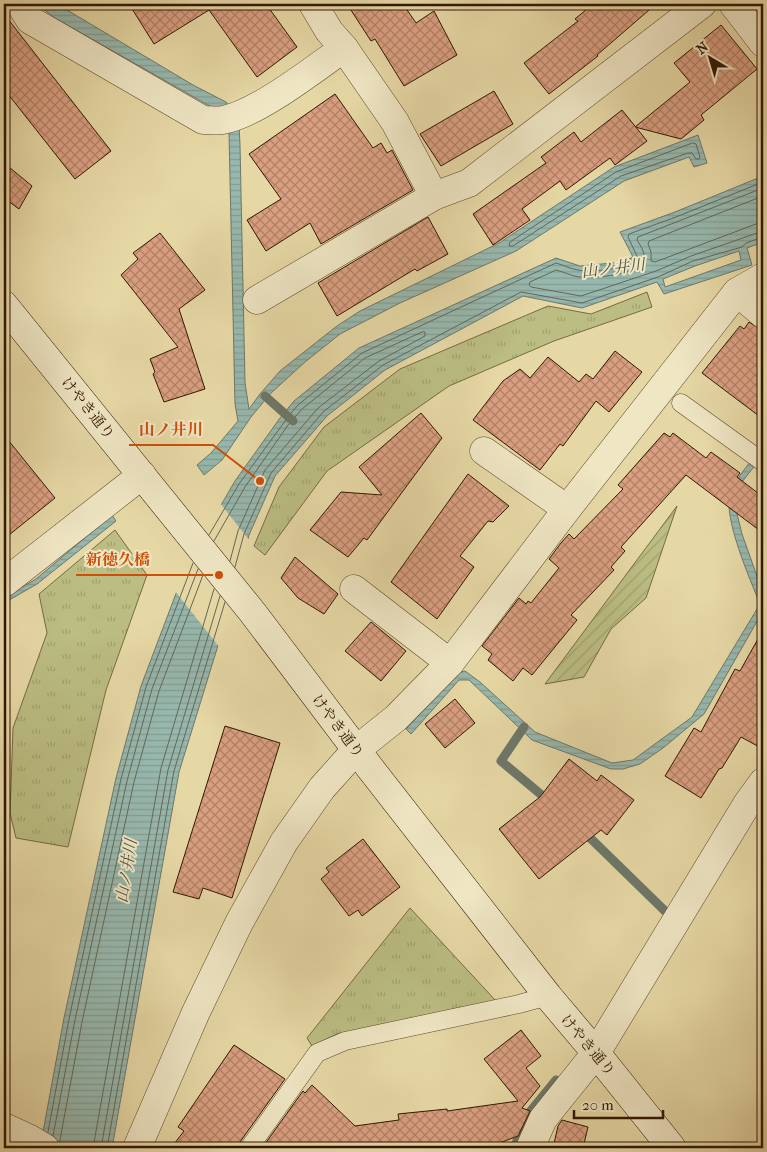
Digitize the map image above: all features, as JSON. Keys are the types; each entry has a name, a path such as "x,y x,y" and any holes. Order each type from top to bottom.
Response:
{"street":[{"path":"20,4 30,20 203,120 231,118 273,96 344,48"},
{"path":"312,4 329,31 344,48 395,122 434,196"},
{"path":"258,300 434,196 469,183 702,4"},
{"path":"733,4 763,43"},
{"path":"137,1148 196,1012 239,923 284,842 322,788 356,750 396,718 450,663 736,292 763,276"},
{"path":"736,292 763,314"},
{"name":"けやき通り","path":"4,305 253,613 356,750 548,996 672,1148"},
{"path":"484,450 567,509"},
{"path":"4,583 142,475"},
{"path":"354,589 450,663"},
{"path":"530,1148 543,1119 596,1053 747,804 763,782"}],"lane":[{"path":"681,403 757,457"},
{"path":"249,1148 317,1053 345,1041 548,996"}],"green space":[{"path":"647,292 652,307 554,341 449,386 327,471 265,555 254,546 279,487 324,427 400,369 548,306 591,314"},
{"path":"677,506 646,598 611,629 584,677 545,684"},
{"path":"115,530 147,575 106,690 68,847 16,838 10,813 13,728 47,633 39,594"},
{"path":"410,908 496,1001 337,1034 312,1046 307,1038"}],"water":[{"path":"38,4 57,4 193,85 226,102 232,109 239,124 245,383 249,409 280,371 337,326 360,311 499,243 614,167 698,135 707,163 694,167 689,157 624,181 516,251 400,303 340,334 305,362 270,394 251,417 222,460 204,475 197,465 211,453 238,421 235,404 229,133 225,120 215,109 53,17"},
{"path":"763,176 763,242 747,248 752,265 664,294 657,282 582,308 523,296 385,370 327,416 275,476 249,535 179,772 112,1148 40,1148 64,1018 116,778 141,686 188,562 235,481 294,401 359,348 556,258 580,266 623,262 633,257 620,232","holes":["739,251 741,260 665,287 663,279 695,266"]},
{"path":"763,445 763,455 735,491 734,502 742,534 763,593 763,611 704,714 663,748 640,764 623,769 611,769 532,740 469,680 459,680 411,734 406,729 458,673 465,671 480,682 535,732 612,763 633,760 692,717 760,604 734,533 729,504 732,488"},
{"path":"112,515 116,521 37,584 4,603 4,598 36,579"}],"pier":[{"path":"220,503 250,541 220,648 175,591 186,561"}],"building":[{"path":"129,4 266,4 297,47 257,77 209,10 154,44"},
{"path":"347,4 403,4 416,23 434,11 457,55 404,86 375,39 371,41"},
{"path":"593,4 656,4 598,56 549,94 524,63 578,21 575,19"},
{"path":"4,14 111,151 75,179 4,89"},
{"path":"721,25 757,69 701,115 704,120 681,139 635,127 690,82 674,63"},
{"path":"494,91 513,124 441,166 420,134"},
{"path":"335,94 373,148 381,143 387,153 392,150 413,190 321,244 310,223 266,251 247,220 281,199 249,154"},
{"path":"622,110 647,141 615,165 610,158 566,190 560,181 522,209 530,220 493,245 473,214 546,163 541,157 574,132 581,142"},
{"path":"4,163 32,186 19,209 4,198"},
{"path":"428,217 448,254 417,271 415,269 337,316 318,283"},
{"path":"160,233 205,290 179,309 205,389 164,402 153,374 155,372 150,359 178,347 121,275 138,259 133,253"},
{"path":"749,322 763,329 763,419 702,373 740,326 744,329"},
{"path":"615,351 642,372 609,412 596,401 563,446 560,444 540,470 473,420 503,381 520,369 530,378 548,357 579,382 586,374 593,379"},
{"path":"421,413 442,438 367,540 364,538 348,557 310,530 341,492 382,495 359,467"},
{"path":"664,433 670,437 673,433 706,458 711,452 740,473 737,477 763,497 763,533 686,475 621,547 625,551 611,567 614,570 571,615 577,620 532,675 523,668 513,681 488,660 492,654 482,646 519,598 526,604 528,601 531,603 559,568 549,559 561,543 569,534 574,539 623,489 618,485"},
{"path":"4,435 55,498 4,539"},
{"path":"468,474 509,506 493,522 488,521 460,556 474,567 437,619 391,582"},
{"path":"295,557 338,594 324,614 298,598 281,578"},
{"path":"371,622 406,651 381,681 345,651"},
{"path":"763,630 763,749 741,737 701,798 665,776 694,728 701,732 735,669 740,671"},
{"path":"455,699 475,723 445,748 425,724"},
{"path":"225,726 280,743 232,898 203,888 199,899 173,892"},
{"path":"569,759 597,781 601,775 634,800 607,835 601,830 539,879 499,829 540,797"},
{"path":"363,839 400,887 362,916 358,910 349,916 321,879 329,872 326,868"},
{"path":"521,1030 541,1056 526,1068 540,1086 522,1108 530,1111 518,1136 486,1148 262,1148 303,1091 305,1093 312,1085 355,1126 399,1120 398,1114 447,1109 447,1111 518,1101 484,1059"},
{"path":"234,1045 285,1079 240,1142 239,1148 171,1148 184,1131 178,1127"},
{"path":"562,1120 588,1127 583,1148 553,1148 558,1126"}],"waterway":[{"path":"265,396 293,421"},
{"path":"524,727 501,761 550,802"},
{"path":"582,830 665,911"},
{"path":"515,1147 524,1119 556,1080"}],"place":[{"name":"山ノ井川","path":"260,481"},
{"name":"新徳久橋","path":"219,575"}]}
